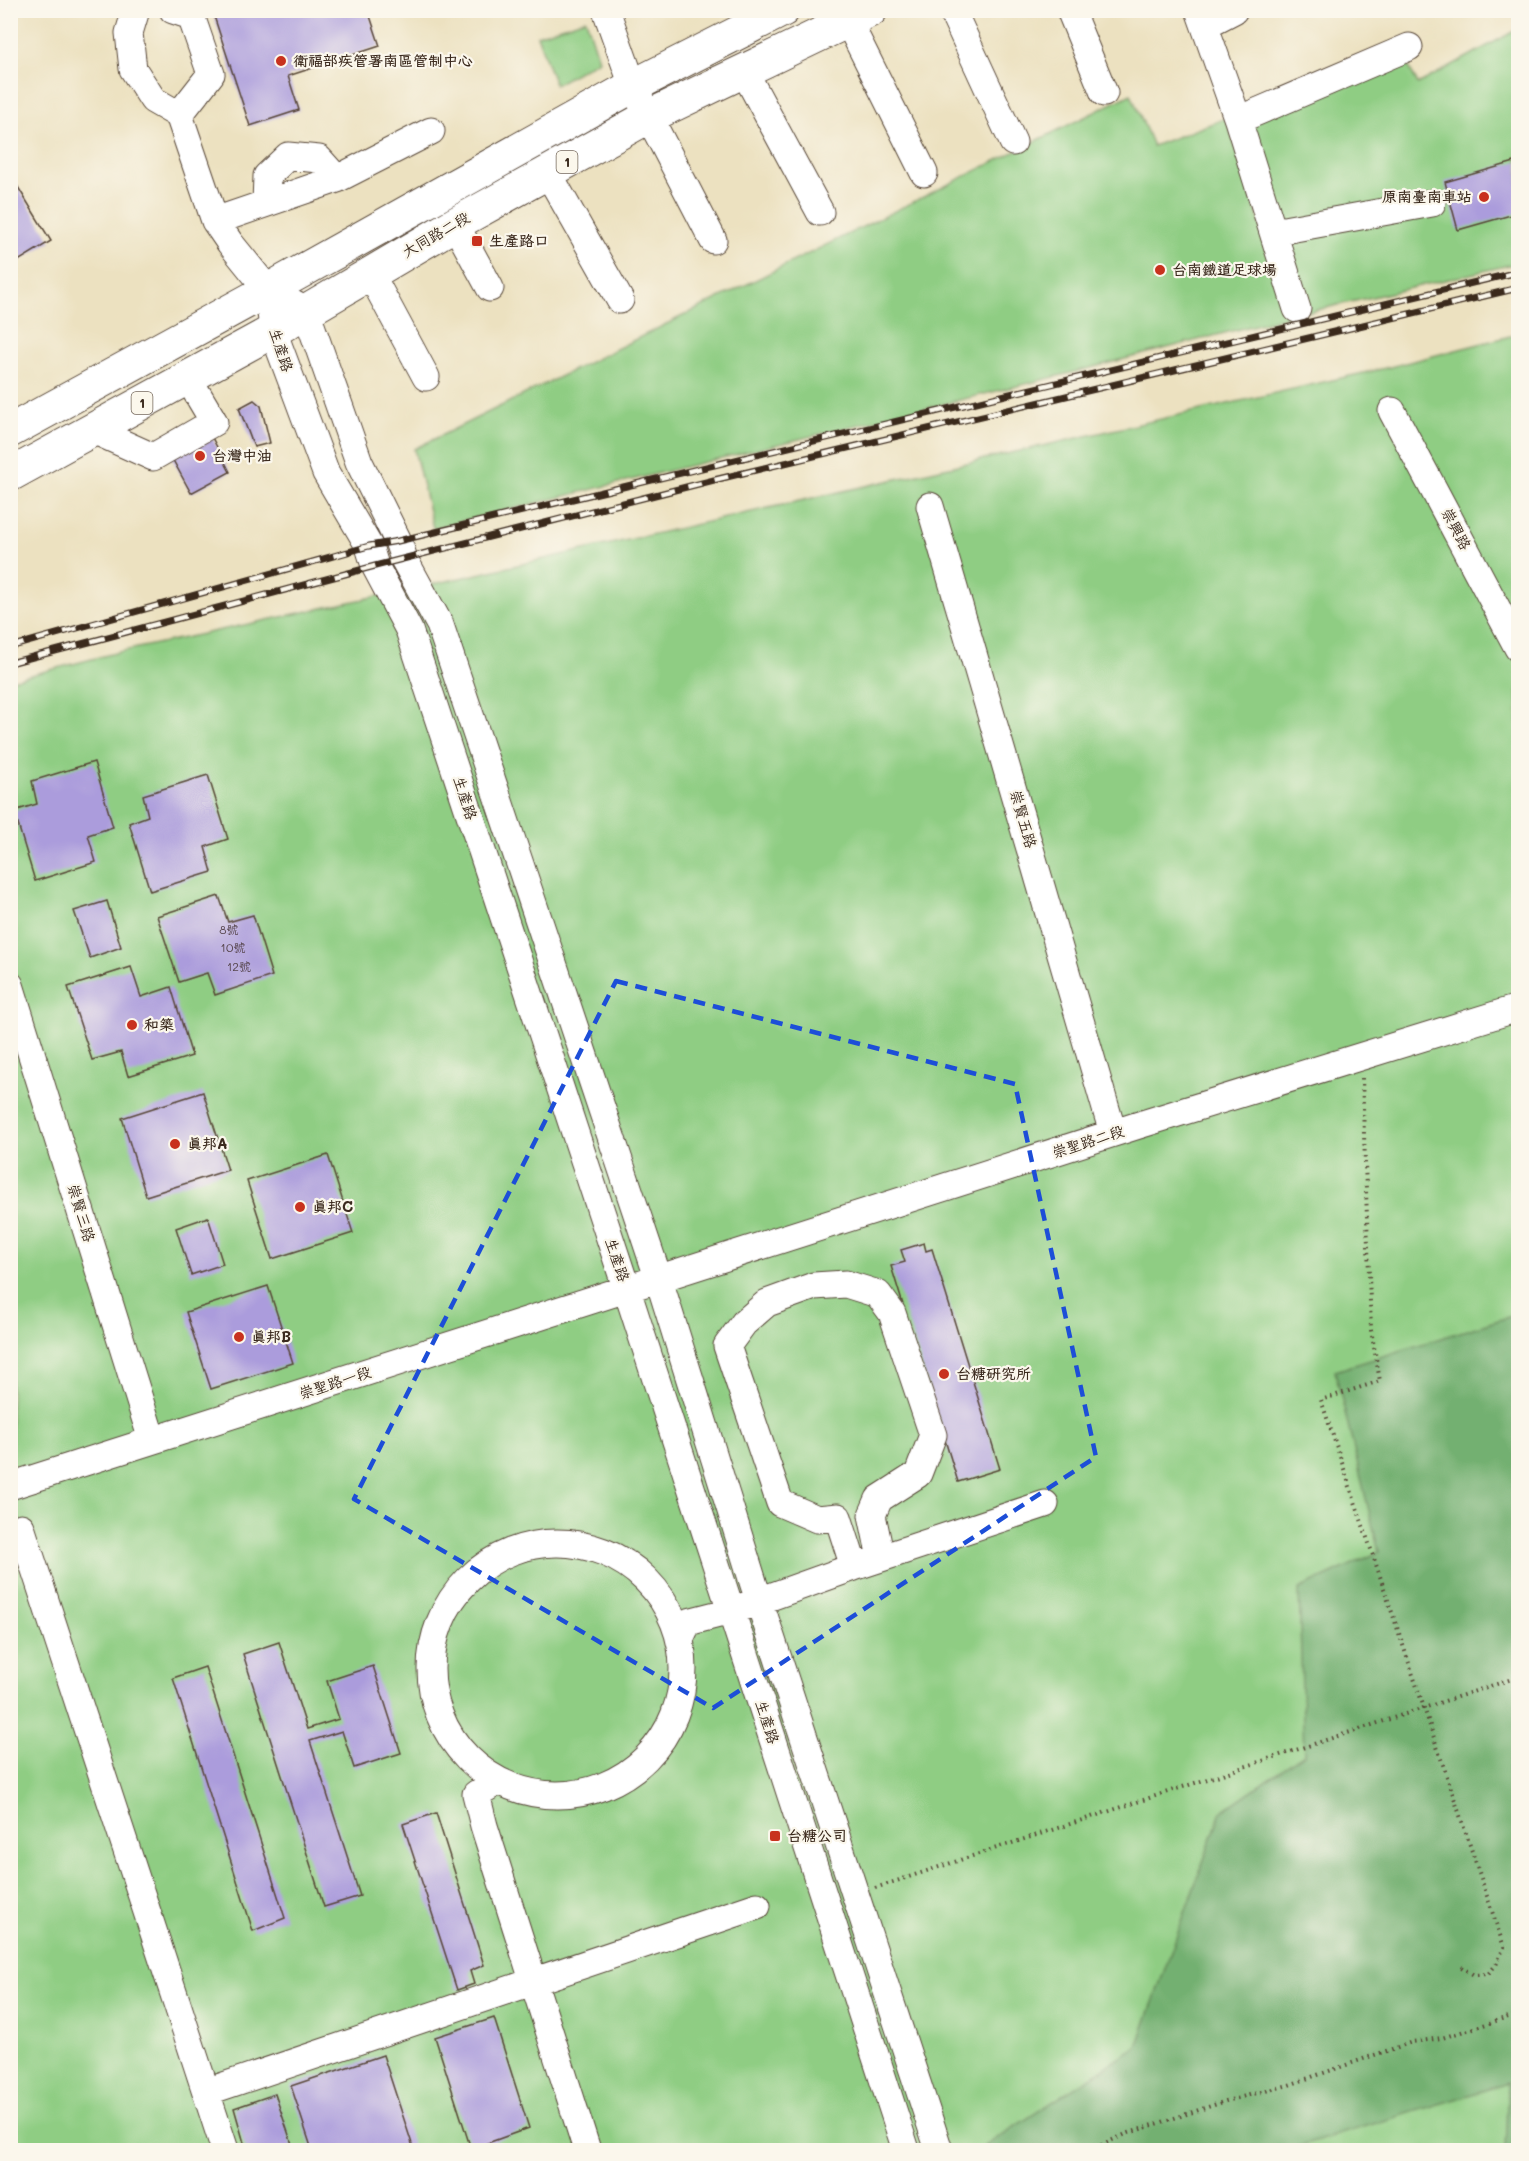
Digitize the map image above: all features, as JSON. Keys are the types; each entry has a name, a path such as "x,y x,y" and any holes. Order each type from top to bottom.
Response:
{"main road":[{"name":"1","path":"10,431 633,86 780,11"},
{"name":"大同路二段","path":"10,475 273,332 455,224 648,117 859,16"}],"street":[{"path":"136,10 129,33 133,69 153,100 179,115 215,221 268,290 306,311"},
{"path":"173,10 191,16 211,75 179,115"},
{"path":"606,10 633,86 713,240"},
{"path":"952,10 1013,142"},
{"path":"1070,10 1104,93"},
{"path":"1234,10 1202,18 1238,120 1297,309"},
{"path":"859,16 924,173"},
{"path":"1238,120 1408,47"},
{"path":"744,71 820,212"},
{"path":"215,221 337,178 431,131"},
{"path":"266,203 267,176 288,156 319,159 337,178"},
{"path":"548,173 620,300"},
{"path":"1273,232 1432,203"},
{"path":"455,224 490,288"},
{"path":"370,273 426,377"},
{"name":"生產路","path":"268,290 273,332 326,473 369,546 375,566 410,630 906,2151"},
{"name":"生產路","path":"306,311 359,462 398,541 404,559 440,625 659,1280 759,1601 939,2151"},
{"path":"93,430 153,457 214,422 188,378"},
{"name":"崇興路","path":"1392,411 1518,648"},
{"name":"崇賢五路","path":"930,506 1113,1133"},
{"name":"崇賢三路","path":"10,985 152,1440"},
{"name":"崇聖路二段","path":"659,1280 1113,1133 1518,1008"},
{"name":"崇聖路一段","path":"10,1486 659,1280"},
{"path":"846,1284 878,1294 892,1313 933,1435 918,1474 879,1499 838,1517 817,1519 780,1503 727,1346 744,1323 767,1303 814,1286 846,1284"},
{"path":"879,1499 872,1515 880,1558"},
{"path":"680,1639 688,1622 731,1611 880,1558 1045,1504"},
{"path":"838,1517 854,1567"},
{"path":"21,1527 225,2151"},
{"path":"541,1543 584,1545 624,1561 657,1590 677,1628 680,1639 684,1668 678,1709 660,1745 631,1773 595,1792 555,1797 514,1789 499,1780 479,1769 451,1739 435,1702 431,1659 441,1617 465,1581 500,1555 541,1543"},
{"path":"499,1780 476,1794 484,1826 587,2151"},
{"path":"206,2092 757,1906"}],"path":[{"path":"1361,1057 1371,1330 1380,1381 1321,1400 1504,1947 1496,1965 1488,1974 1474,1975 1460,1966"},
{"path":"854,1895 1518,1677"},
{"path":"1090,2151 1126,2134 1226,2100 1289,2085 1412,2042 1442,2038 1518,2014"}],"highlighted area":[{"path":"616,981 1015,1084 1096,1457 713,1708 354,1499"}],"green space":[{"path":"586,19 599,60 555,85 537,35"},
{"path":"1518,29 1518,263 1308,312 1246,123 1403,56 1418,84"},
{"path":"1131,94 1153,146 1226,118 1290,316 1071,373 433,528 414,449"},
{"path":"1518,334 1518,2150 11,2150 11,680 119,652 447,581 1390,367"},
{"path":"1518,1314 1518,2150 1505,2150 1508,2083 1288,2150 987,2150 985,2146 1137,2047 1221,1812 1304,1754 1299,1589 1379,1552 1335,1371"}],"building":[{"name":"衛福部疾管署南區管制中心","path":"212,10 368,10 380,46 288,76 299,110 250,126"},
{"name":"原南臺南車站","path":"1518,161 1518,213 1458,230 1445,182"},
{"path":"10,174 51,241 10,266"},
{"path":"254,400 261,406 270,443 254,447 239,408"},
{"path":"208,430 230,472 191,493 168,451"},
{"path":"94,762 113,827 88,835 96,862 35,881 14,811 37,804 32,781"},
{"path":"208,775 228,839 205,847 212,872 150,891 129,823 148,816 143,795"},
{"path":"219,896 228,922 253,915 272,976 215,995 207,973 179,982 157,916"},
{"path":"107,901 121,947 90,958 74,911"},
{"name":"和築","path":"131,967 141,997 171,987 192,1056 128,1076 121,1052 92,1060 68,987"},
{"name":"真邦A","path":"203,1092 228,1170 146,1196 122,1118"},
{"name":"真邦C","path":"328,1155 353,1233 272,1259 247,1181"},
{"path":"208,1217 223,1264 191,1275 176,1228"},
{"name":"台糖研究所","path":"924,1243 926,1251 932,1249 1000,1469 958,1482 891,1266 905,1262 901,1250"},
{"name":"真邦B","path":"268,1286 293,1363 211,1389 186,1312"},
{"path":"279,1642 307,1729 339,1719 327,1681 373,1666 401,1753 354,1768 342,1731 310,1741 360,1896 324,1907 243,1654"},
{"path":"205,1667 285,1918 253,1931 173,1678"},
{"path":"436,1813 484,1965 470,1971 474,1984 457,1990 403,1824"},
{"path":"494,2018 529,2128 471,2149 435,2037"},
{"path":"383,2055 414,2150 312,2150 291,2086"},
{"path":"275,2094 294,2150 246,2150 234,2108"}],"railway":[{"path":"10,647 369,546 398,541 1518,272"},
{"path":"10,663 375,566 714,480 1518,288"}],"place":[{"name":"衛福部疾管署南區管制中心","path":"281,61"},
{"name":"原南臺南車站","path":"1484,197"},
{"name":"生產路口","path":"477,241"},
{"name":"台南鐵道足球場","path":"1160,270"},
{"name":"台灣中油","path":"200,456"},
{"name":"和築","path":"132,1025"},
{"name":"真邦A","path":"175,1144"},
{"name":"真邦C","path":"300,1207"},
{"name":"真邦B","path":"239,1337"},
{"name":"台糖研究所","path":"944,1374"},
{"name":"台糖公司","path":"775,1836"}]}
